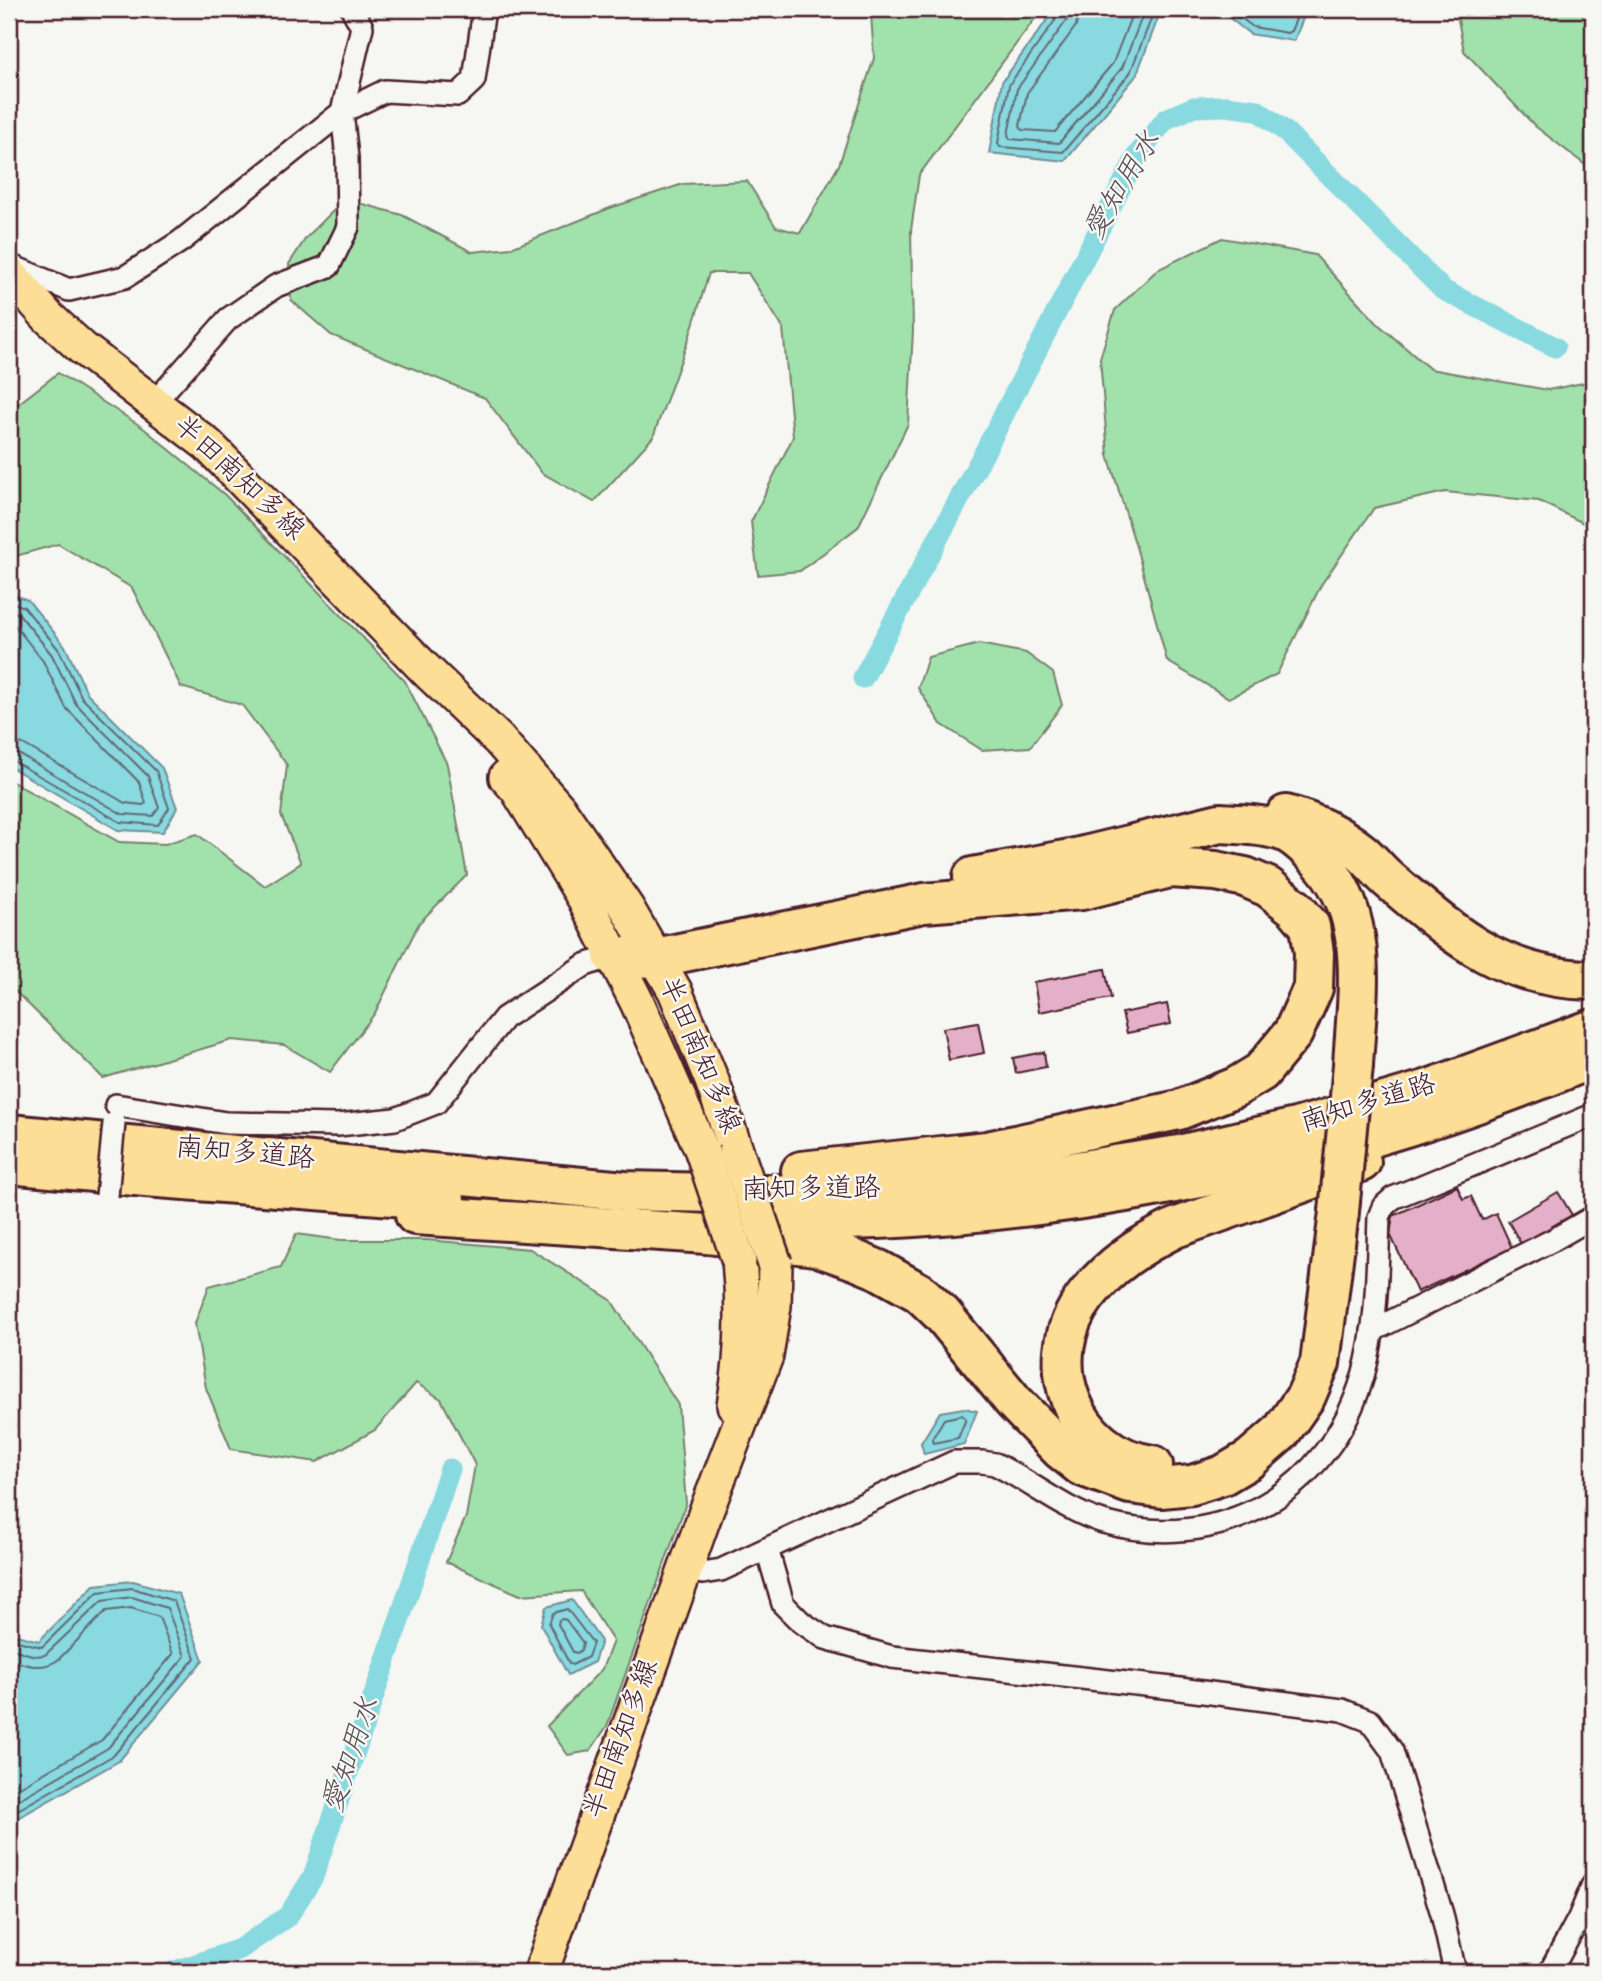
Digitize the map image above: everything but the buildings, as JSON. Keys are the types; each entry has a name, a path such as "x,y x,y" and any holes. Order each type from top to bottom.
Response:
{"highway":[{"path":"637,950 923,903 1082,890 1167,852 1219,808 1266,810 1322,828 1361,852 1394,884 1467,943 1499,961 1544,976 1593,980"},
{"path":"387,1196 410,1214 707,1234 816,1246 879,1270 920,1293 942,1314 1014,1402 1061,1450 1081,1466 1129,1484 1161,1488 1192,1485 1223,1475 1250,1459 1282,1432 1306,1396 1320,1363 1346,1065 1345,981 1326,910 1311,886 1267,860 1239,852 1167,852"},
{"path":"625,1191 649,1175 800,1171 987,1151 1179,1110 1236,1087 1261,1072 1293,1033 1313,988 1314,953 1310,926 1296,908 1268,887 1167,852"},
{"name":"南知多道路","path":"9,1134 625,1191 808,1195 921,1188 1051,1175 1179,1155 1296,1128 1429,1089 1593,1029"},
{"path":"1332,1212 1309,1340 1290,1390 1264,1424 1226,1453 1168,1467 1146,1464 1115,1454 1094,1439 1076,1415 1067,1391 1063,1360 1070,1324 1086,1297 1127,1255 1175,1228 1426,1140 1551,1088 1580,1063"},
{"name":"南知多道路","path":"9,1164 676,1217 785,1222 914,1218 1056,1204 1185,1182 1366,1139 1580,1063"}],"main road":[{"name":"半田南知多線","path":"9,274 48,317 82,348 208,445 425,669 450,713 517,789 584,898 675,992 702,1056 775,1264 775,1306 766,1356 707,1509 541,1972"},
{"name":"半田南知多線","path":"637,950 637,1002 702,1152 739,1261 743,1300 734,1402 707,1509"}],"street":[{"path":"153,404 228,319 276,286 329,266 348,227 347,158 342,112 362,27 352,9"},
{"path":"9,265 69,290 125,276 181,241 342,112 385,91 458,95 474,80 484,9"},
{"path":"107,1196 115,1114 226,1123 338,1125 395,1119 436,1103 504,1017 585,965 637,950"},
{"path":"686,1570 703,1573 722,1570 954,1462 995,1464 1090,1517 1160,1531 1206,1528 1231,1521 1279,1497 1313,1468 1326,1451 1342,1427 1364,1374 1372,1331 1379,1217 1383,1207 1393,1198 1593,1115"},
{"path":"1372,1331 1553,1240 1593,1217"},
{"path":"767,1549 783,1604 801,1622 825,1638 892,1657 1342,1710 1370,1721 1392,1751 1442,1913 1455,1972"},
{"path":"1550,1972 1579,1919 1593,1884"}],"green space":[{"path":"867,9 1042,9 919,175 911,230 913,330 908,424 858,527 800,571 758,575 751,522 793,437 783,328 748,273 709,273 653,437 594,502 542,473 485,398 331,335 291,300 289,264 306,238 345,199 402,215 472,252 511,248 610,208 683,184 747,181 776,227 800,233 839,165 874,58 871,14"},
{"path":"1456,9 1593,9 1593,171 1535,126 1464,51"},
{"path":"1222,238 1315,255 1378,324 1430,369 1548,390 1593,381 1593,528 1539,501 1445,492 1374,508 1321,585 1277,674 1229,698 1167,661 1108,455 1100,358 1115,310 1157,270"},
{"path":"58,373 142,427 225,495 405,681 447,764 467,875 419,923 375,1013 330,1072 284,1045 232,1040 103,1078 9,985 9,780 119,842 165,844 197,834 265,886 301,863 281,815 287,765 242,705 181,687 132,588 58,544 9,558 9,411"},
{"path":"979,644 1026,653 1053,673 1062,705 1030,747 982,750 941,724 918,688 928,657"},
{"path":"296,1234 341,1240 427,1240 530,1249 611,1300 678,1405 686,1503 607,1726 590,1751 568,1755 547,1726 602,1669 613,1641 581,1591 520,1595 446,1562 466,1517 475,1465 441,1399 416,1383 375,1430 317,1462 231,1449 206,1388 195,1323 209,1286 281,1267"}],"water":[{"path":"515,9 568,9 567,15 516,13"},
{"path":"1055,9 1180,9 1160,13 1136,76 1065,161 989,153 1002,82"},
{"path":"1218,9 1307,9 1294,41 1250,34"},
{"path":"9,593 28,600 65,646 87,693 162,768 177,808 163,832 118,830 9,766"},
{"path":"964,1408 977,1411 964,1444 924,1454 921,1443 940,1412"},
{"path":"133,1581 179,1594 203,1660 119,1761 9,1823 9,1633 39,1641 94,1585"},
{"path":"572,1600 601,1641 594,1662 568,1675 541,1625 546,1607"}],"waterway":[{"name":"愛知用水","path":"863,678 984,453 1138,154 1166,119 1194,107 1226,106 1257,110 1286,132 1443,290 1555,347"},
{"name":"愛知用水","path":"173,1972 240,1949 288,1916 313,1877 450,1469"}]}
